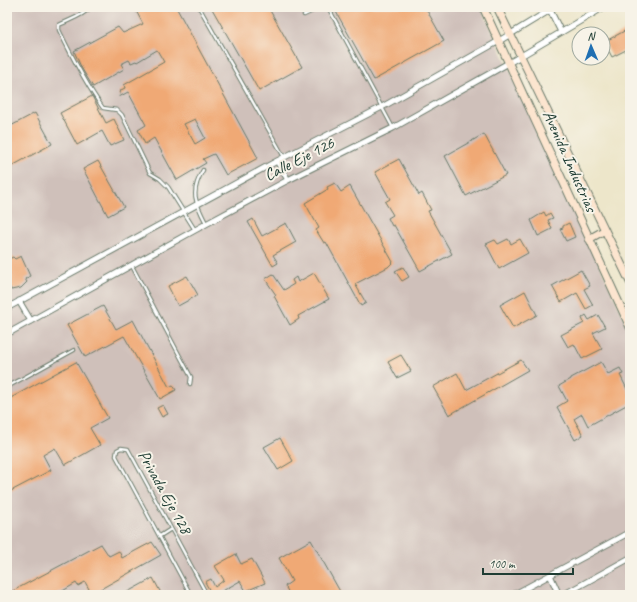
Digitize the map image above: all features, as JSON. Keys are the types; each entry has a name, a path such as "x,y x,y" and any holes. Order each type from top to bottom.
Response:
{"main road":[{"name":"Avenida Industrias","path":"483,7 630,327"},
{"name":"Avenida Industrias","path":"497,7 630,282"},
{"path":"589,238 605,230"}],"street":[{"name":"Calle Eje 126","path":"7,308 284,157 382,107 499,41 555,7"},
{"name":"Calle Eje 126","path":"7,334 288,180 393,128 521,56 604,7"},
{"path":"550,10 561,32"},
{"path":"277,161 288,180"},
{"path":"19,301 30,321"},
{"path":"513,595 630,532"},
{"path":"563,595 630,558"},
{"path":"550,575 559,595"}],"lane":[{"path":"91,7 74,19 59,25 59,30 74,63 104,108 117,110 122,116 150,173 168,188 195,230"},
{"path":"199,7 284,157"},
{"path":"304,15 321,7"},
{"path":"329,7 393,128"},
{"path":"203,170 198,178 194,196 206,224"},
{"path":"132,265 192,377 190,384"},
{"path":"7,387 74,350"},
{"name":"Privada Eje 128","path":"191,595 116,456 117,450 121,448 128,449 207,595"},
{"path":"159,536 171,529"}],"shaded area":[{"path":"7,7 481,7 630,331 630,595 7,595"}],"building":[{"path":"134,7 176,7 258,158 226,175 214,154 203,159 206,163 177,180 154,138 145,144 138,130 146,125 128,92 119,97 121,90 125,88 124,85 164,62 157,50 137,62 131,63 129,60 121,64 124,69 93,87 82,69 74,51 118,27 123,33 143,24","holes":["195,119 205,138 195,144 184,124"]},
{"path":"211,7 268,7 302,67 259,91"},
{"path":"341,7 425,7 444,41 374,80 335,10"},
{"path":"630,28 630,48 612,57 611,38"},
{"path":"92,96 106,123 114,119 124,140 110,146 102,131 77,145 60,113"},
{"path":"35,113 52,144 12,166 10,163 7,165 7,128"},
{"path":"484,134 506,175 466,196 445,156"},
{"path":"399,159 419,195 422,193 431,210 428,211 452,254 420,271 394,225 392,226 388,218 393,215 385,202 390,199 375,172"},
{"path":"98,161 124,207 108,216 83,169"},
{"path":"335,183 341,192 350,186 393,262 388,267 355,284 366,303 361,306 326,242 324,243 316,230 319,228 305,203"},
{"path":"544,212 546,216 550,213 553,218 548,220 552,229 538,236 531,220"},
{"path":"253,219 262,236 286,223 296,242 273,255 278,263 273,266 248,222"},
{"path":"569,223 575,237 566,241 560,229"},
{"path":"508,239 511,244 520,239 528,253 499,269 486,244 495,240 498,244"},
{"path":"21,256 30,276 25,279 27,282 21,288 11,290 7,281 7,260 13,257 15,259"},
{"path":"403,267 409,277 402,281 395,271"},
{"path":"581,270 590,286 584,289 593,305 586,309 577,293 561,302 552,286"},
{"path":"314,273 329,299 298,316 299,319 290,325 274,296 276,295 265,279 273,274 284,290 294,284 292,280 296,277 298,282"},
{"path":"187,276 198,295 178,306 168,286"},
{"path":"525,291 537,315 513,328 500,305"},
{"path":"103,306 116,329 133,320 169,387 173,385 176,390 160,399 124,336 85,357 67,325"},
{"path":"586,315 589,320 598,315 605,327 593,333 602,349 582,359 574,344 568,347 561,335 584,323 582,318"},
{"path":"401,355 411,371 397,378 388,362"},
{"path":"521,360 528,370 449,415 433,387 457,373 466,390"},
{"path":"76,362 108,418 90,428 100,445 65,465 55,448 43,455 51,470 7,493 7,400"},
{"path":"601,362 608,374 620,368 623,374 620,375 630,395 630,403 588,426 582,414 574,419 583,435 575,440 557,407 567,401 559,386"},
{"path":"163,405 168,414 162,417 157,408"},
{"path":"280,438 293,461 278,470 264,447"},
{"path":"311,540 342,595 290,595 285,586 292,581 279,558"},
{"path":"152,542 161,555 90,595 87,591 89,589 85,582 78,586 76,583 56,595 7,595 101,544 109,556 119,551 122,558"},
{"path":"236,554 241,564 252,559 265,583 246,591 240,581 219,593 220,595 212,595 205,582 211,579 215,587 224,580 215,566"},
{"path":"153,578 162,595 122,595"}]}
